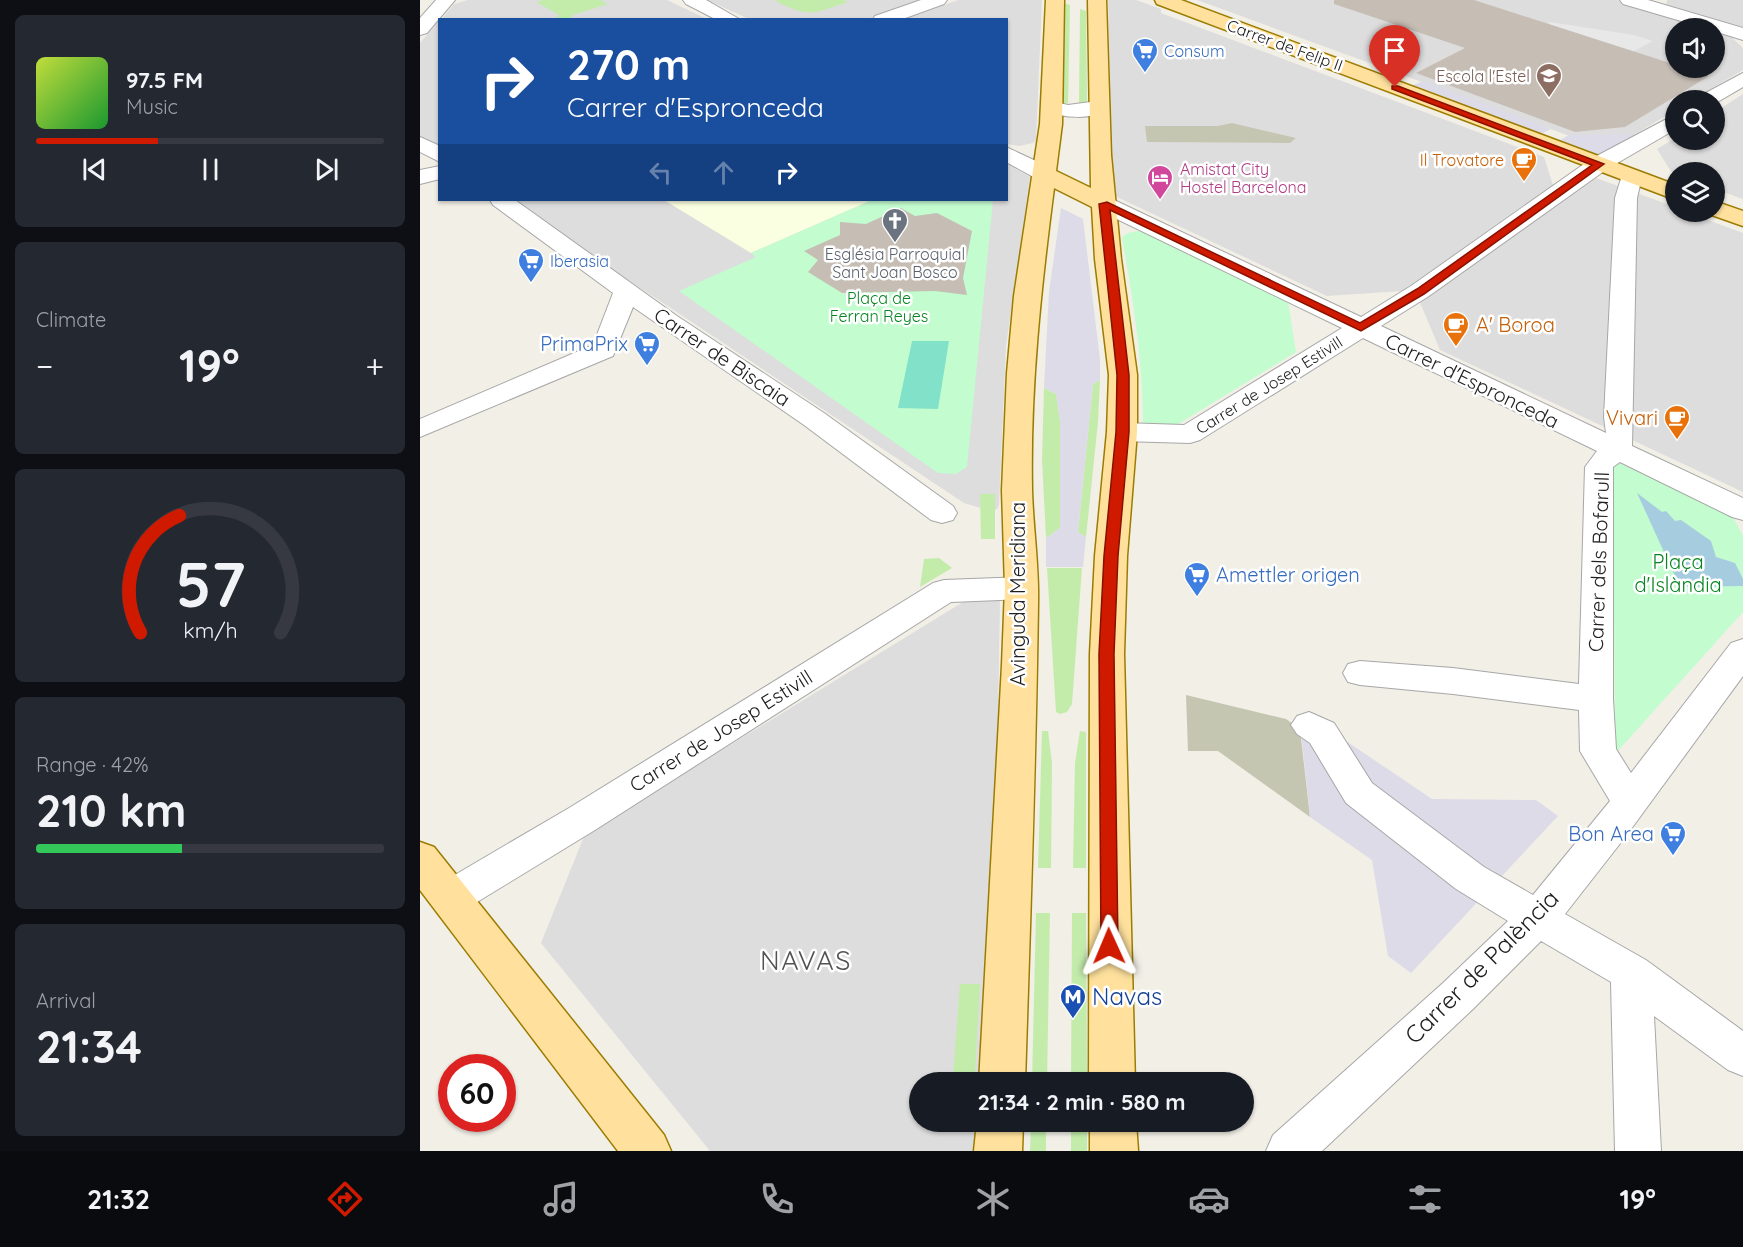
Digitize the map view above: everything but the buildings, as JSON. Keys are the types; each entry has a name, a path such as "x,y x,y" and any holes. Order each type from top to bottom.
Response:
{"main road":[{"name":"Avinguda Meridiana","path":"1002,1072 1010,588 1017,490 1021,373 1027,297 1045,174 1051,107 1055,0"},
{"path":"1097,0 1098,107 1104,204 1123,375 1122,432 1111,556 1107,654 1112,1072"},
{"name":"Carrer de Felip II","path":"1164,0 1665,189"},
{"path":"1045,174 1104,204"},
{"path":"1725,212 1743,219"},
{"path":"420,859 647,1151"},
{"path":"998,1151 999,1132"},
{"path":"1113,1132 1114,1151"}],"street":[{"path":"420,9 447,0"},
{"path":"420,29 447,0"},
{"path":"692,0 728,18"},
{"path":"887,18 938,0"},
{"path":"1629,0 1649,3 1743,34"},
{"path":"1724,90 1743,79"},
{"path":"1051,107 1059,110 1088,110 1098,107"},
{"name":"Carrer de Josep Estivill","path":"1122,432 1190,434 1420,291 1599,164 1665,126"},
{"path":"420,143 438,155"},
{"path":"1008,154 1045,174"},
{"path":"420,177 438,172"},
{"name":"Carrer dels Bofarull","path":"1630,802 1598,751 1596,699 1599,467 1600,463 1616,450 1620,429 1618,417 1626,198 1631,177"},
{"name":"Carrer de Biscaia","path":"502,201 668,321 814,419 942,513"},
{"name":"Carrer d'Espronceda","path":"1104,204 1743,510"},
{"path":"420,429 604,350 627,290"},
{"name":"Carrer de Josep Estivill","path":"450,898 582,819 944,591 1010,588"},
{"name":"Carrer de Palència","path":"1289,1151 1458,996 1539,917 1630,802 1743,651"},
{"path":"1360,673 1453,681 1596,699"},
{"path":"1309,725 1322,733 1359,793 1470,878 1631,973 1671,1005 1743,1056"},
{"path":"1631,973 1638,1151"}],"shaded area":[{"path":"468,0 667,0 705,18 443,18 454,4"},
{"path":"707,0 922,0 871,18 747,18"},
{"path":"958,0 1042,0 1036,140 1033,143 1019,146 1008,144 1008,18 908,18"},
{"path":"1108,0 1136,0 1161,9 1161,13 1544,157 1553,185 1402,291 1327,296 1117,197 1113,191"},
{"path":"1197,0 1617,0 1676,18 1665,18 1665,78 1725,78 1725,34 1743,48 1743,70 1709,90 1665,90 1665,116 1634,135 1567,135"},
{"path":"1667,0 1743,0 1743,27 1725,22 1725,18 1712,18 1666,5"},
{"path":"438,22 438,152 420,139 420,43"},
{"path":"1550,22 1634,35 1653,41 1632,52 1548,24"},
{"path":"1424,81 1551,129 1541,134 1411,86"},
{"path":"1743,94 1743,199 1725,193 1725,162 1665,162 1657,149 1665,144 1665,150 1725,150 1725,106"},
{"path":"1232,123 1296,138 1290,143 1147,142 1145,126 1218,126"},
{"path":"1631,134 1638,137 1609,154 1595,154 1558,141 1569,135"},
{"path":"1008,165 1030,177 1006,346 999,505 997,509 987,510 964,503 510,201 1008,201"},
{"path":"1596,178 1665,203 1665,222 1713,222 1743,233 1743,492 1440,350 1419,300"},
{"path":"666,201 870,201 751,253"},
{"path":"1061,208 1083,219 1100,360 1100,380 1093,384 1078,532 1086,537 1083,567 1046,567 1046,538 1060,528 1060,420 1056,394 1044,388 1049,292"},
{"path":"968,599 1000,599 997,774 979,1072 909,1072 909,1132 975,1132 974,1151 710,1151 541,943 585,834"},
{"path":"1186,695 1286,719 1300,729 1310,817 1218,751 1188,751"},
{"path":"1315,720 1432,799 1536,800 1558,816 1411,973 1388,956 1372,860 1310,817 1301,731"}],"green space":[{"path":"600,0 608,4 573,15 572,18 557,18 559,15 536,2"},
{"path":"843,0 848,2 818,11 804,12 775,1"},
{"path":"1063,3 1070,5 1068,103 1060,103"},
{"path":"1080,9 1086,11 1087,103 1079,103"},
{"name":"Plaça de Ferran Reyes","path":"870,201 993,201 967,467 956,474 938,473 679,291 756,257 751,253"},
{"path":"1137,231 1145,232 1288,301 1296,352 1175,426 1143,424 1139,353 1122,237"},
{"path":"912,341 949,341 938,409 898,408"},
{"path":"1100,380 1086,537 1078,532 1093,384"},
{"path":"1044,388 1056,394 1060,420 1060,528 1046,538 1042,459"},
{"name":"Plaça d'Islàndia","path":"1613,460 1733,517 1743,536 1743,612 1615,754"},
{"path":"980,494 995,494 995,539 981,539"},
{"path":"939,558 952,568 920,587 924,559"},
{"path":"1047,568 1082,568 1072,704 1067,712 1060,714 1056,712"},
{"path":"1042,731 1048,731 1052,763 1051,868 1038,868"},
{"path":"1080,731 1086,732 1086,868 1073,868 1075,763"},
{"path":"1036,913 1050,913 1047,1072 1032,1072"},
{"path":"1072,913 1086,913 1087,1072 1071,1072"},
{"path":"960,984 980,984 975,1072 953,1072"},
{"path":"1031,1132 1046,1132 1046,1151 1030,1151"},
{"path":"1071,1132 1087,1132 1087,1151 1071,1151"}],"water":[{"path":"1637,493 1662,512 1666,511 1675,521 1681,520 1711,541 1716,557 1735,563 1743,579 1743,586 1680,587"}],"place":[{"name":"Consum","path":"1145,74"},
{"name":"Escola l'Estel","path":"1549,99"},
{"name":"Il Trovatore","path":"1524,183"},
{"name":"Amistat City Hostel Barcelona","path":"1160,201"},
{"name":"Església Parroquial Sant Joan Bosco","path":"895,244"},
{"name":"Iberasia","path":"531,284"},
{"name":"A' Boroa","path":"1456,348"},
{"name":"PrimaPrix","path":"647,367"},
{"name":"Vivari","path":"1677,441"},
{"name":"Amettler origen","path":"1197,598"},
{"name":"Bon Area","path":"1673,857"},
{"name":"Navas","path":"1073,1020"}],"district":[{"name":"NAVAS","path":"806,961"}],"route":[{"path":"1109,946 1107,654 1111,556 1122,432 1123,375 1108,259 1104,204 1361,327 1420,291 1599,164 1395,87"}]}
